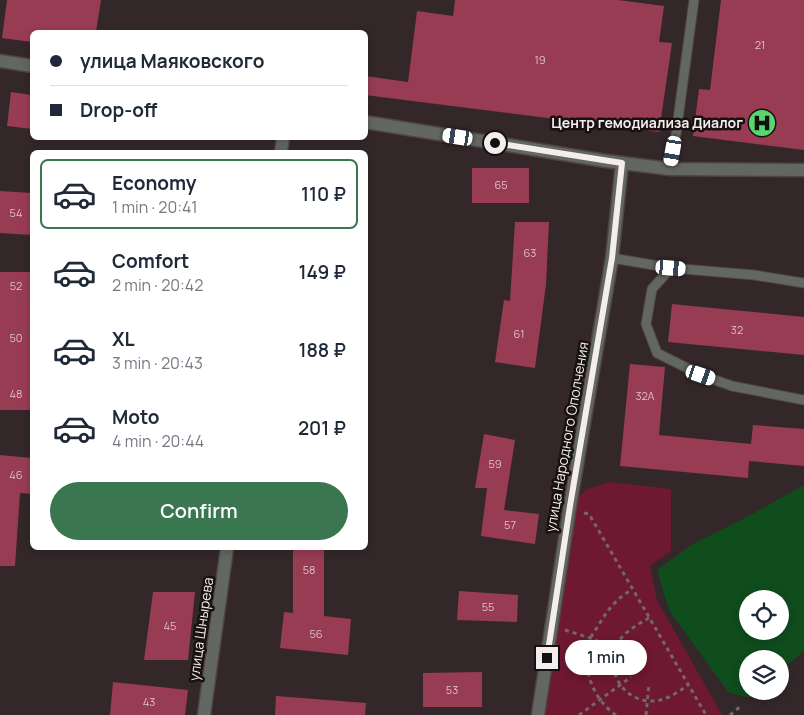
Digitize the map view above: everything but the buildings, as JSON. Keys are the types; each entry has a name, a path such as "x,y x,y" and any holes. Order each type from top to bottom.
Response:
{"street":[{"path":"0,61 30,66"},
{"path":"368,122 597,160 670,169 804,170"},
{"name":"улица Народного Ополчения","path":"538,715 570,506 612,258 622,163"},
{"name":"улица Шнырева","path":"204,715 227,550"}],"lane":[{"path":"670,169 694,0"},
{"path":"612,258 671,268 754,275 804,284"},
{"path":"671,268 652,289 646,324 657,353 701,375 732,386 804,400"}],"path":[{"path":"580,513 589,514 705,715"},
{"path":"616,715 607,710 592,687 587,660 590,638 612,606 632,590"},
{"path":"649,618 630,629 615,648 613,658 614,672 617,680 626,692 640,700 654,701 674,695 688,685"},
{"path":"563,639 565,630 629,654"},
{"path":"579,715 631,677"},
{"path":"646,715 649,684"},
{"path":"730,715 741,706"}],"shaded area":[{"path":"611,482 671,489 671,551 650,566 657,600 722,715 543,715 574,500 587,489"},
{"path":"804,485 804,651 789,664 789,650 739,650 739,695 728,692 669,610 657,570 693,544"}],"place":[{"name":"Центр гемодиализа Диалог","path":"762,123"}],"route":[{"path":"495,143 622,163 612,258 570,506 547,658"}]}
